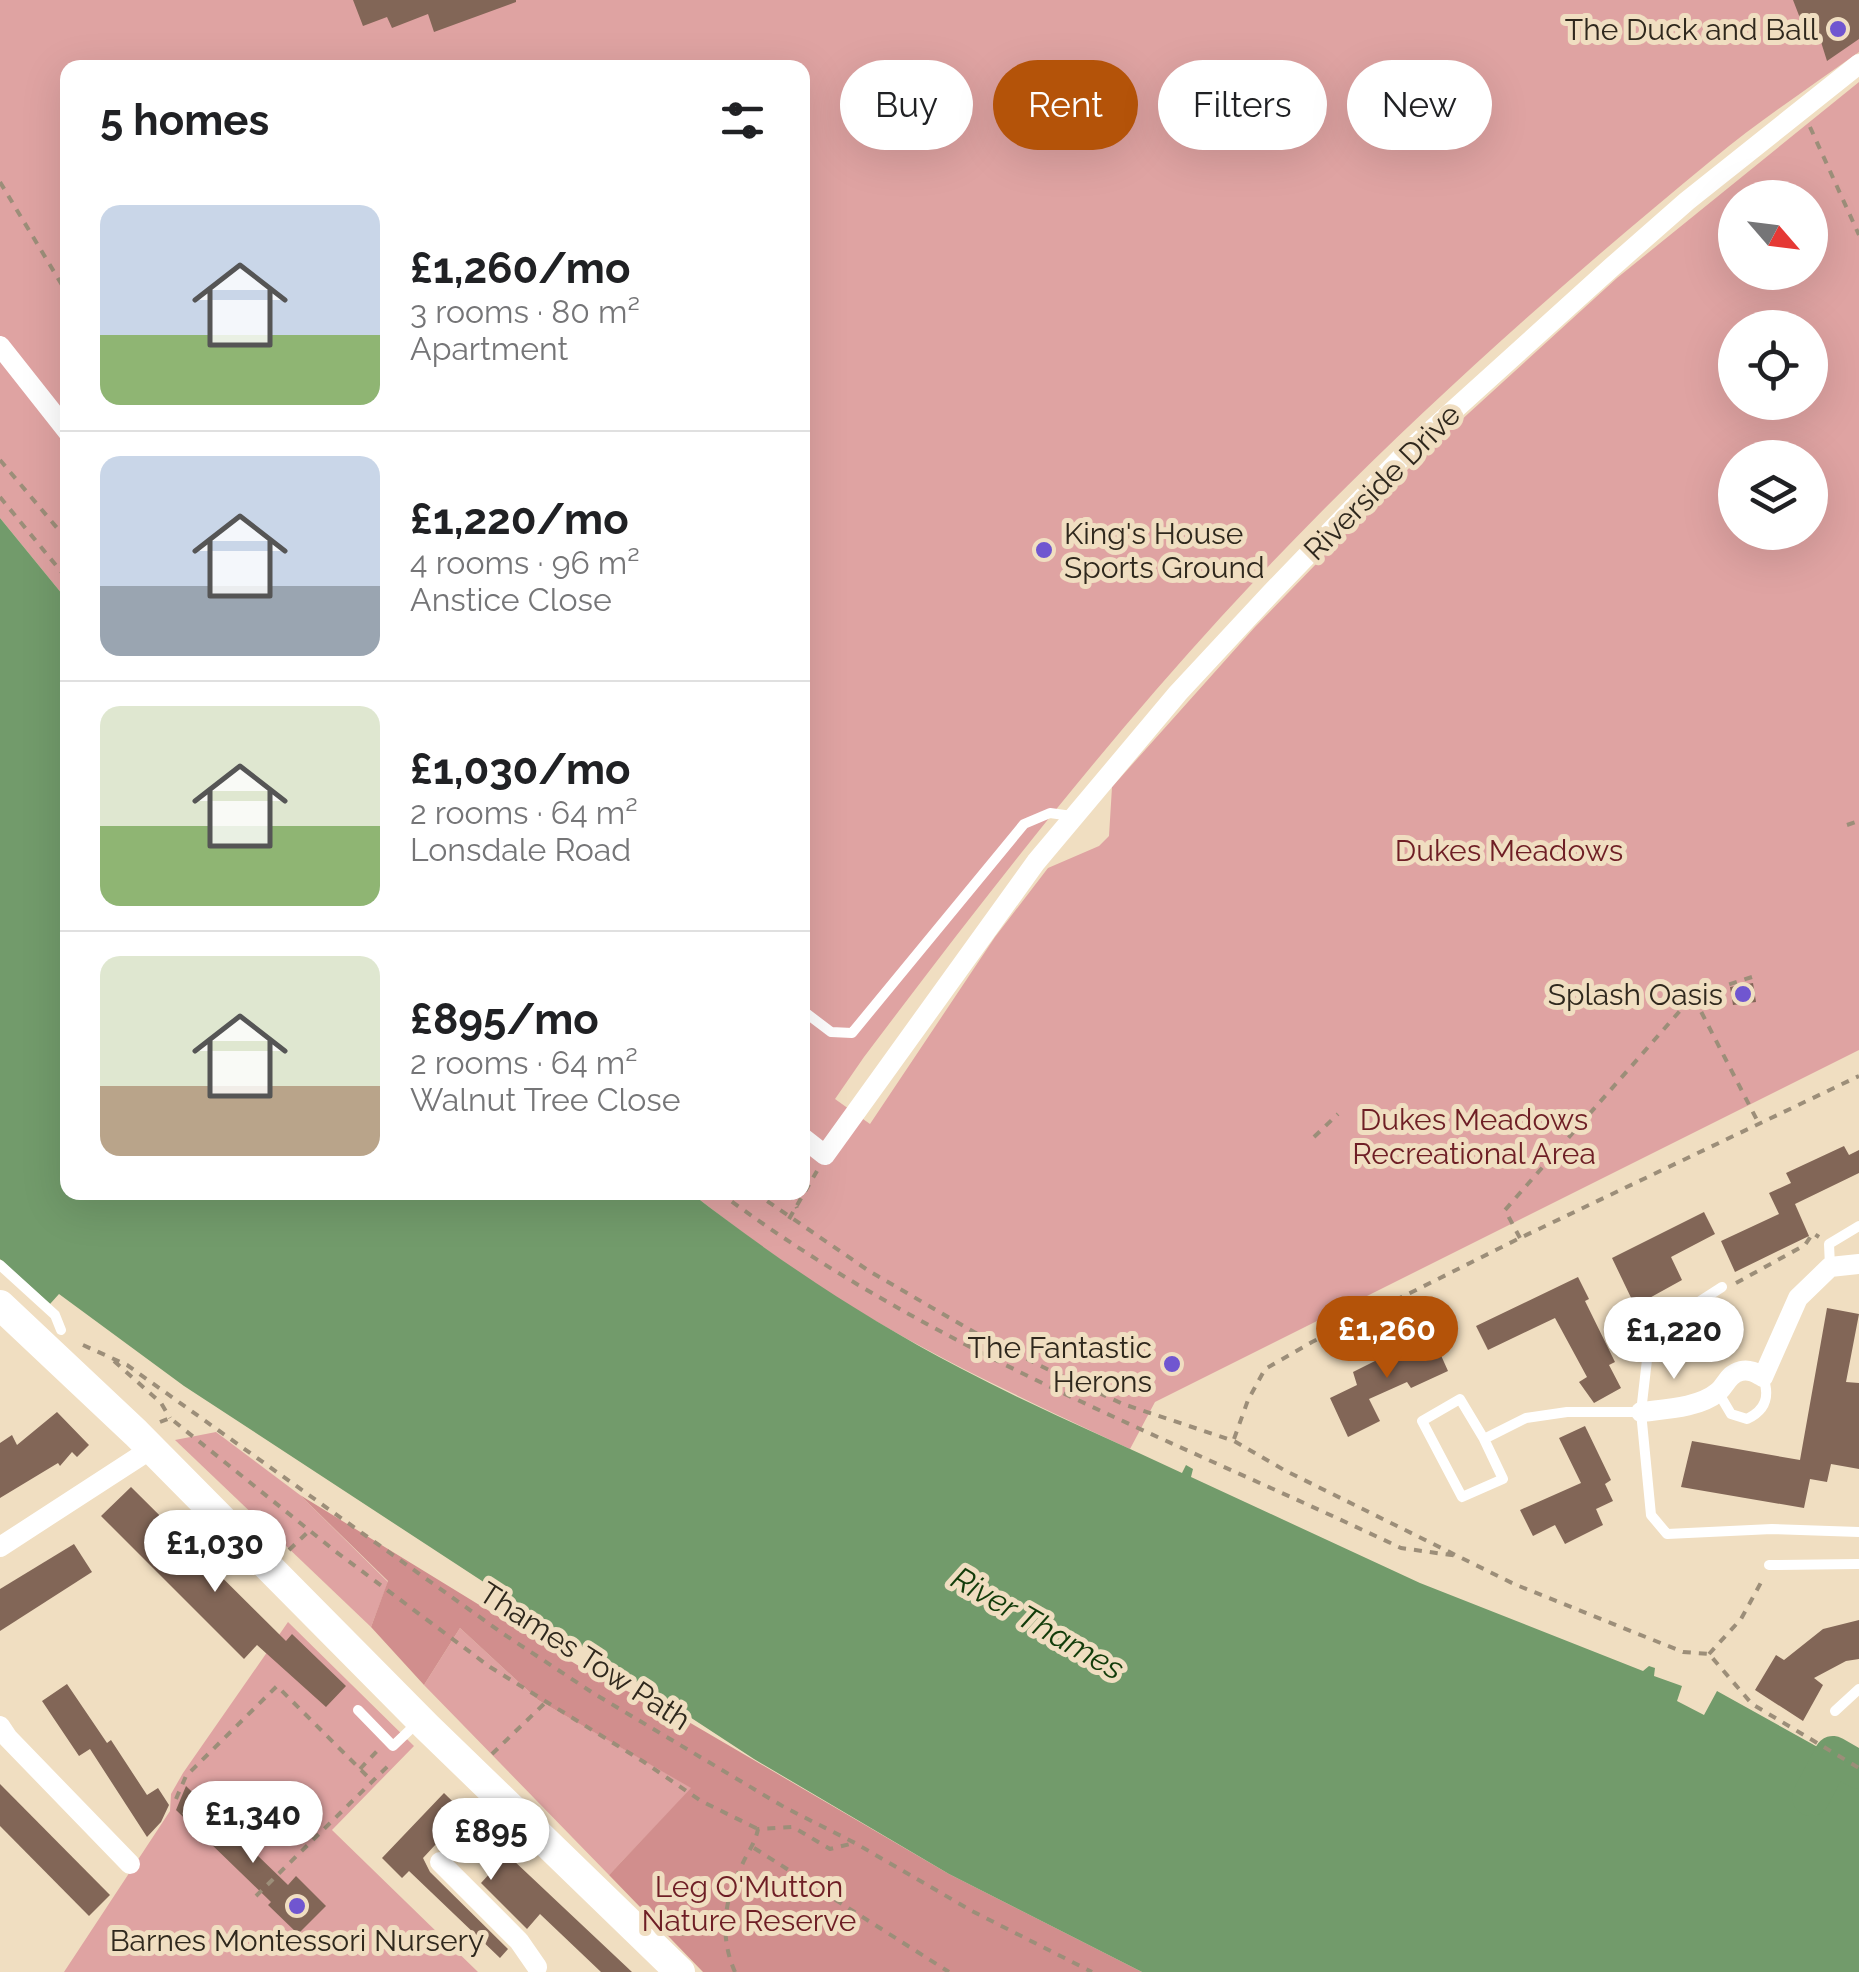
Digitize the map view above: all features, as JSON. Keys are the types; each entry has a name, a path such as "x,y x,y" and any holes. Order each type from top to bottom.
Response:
{"main road":[{"path":"0,1305 143,1441 680,1972"}],"street":[{"name":"Riverside Drive","path":"825,1155 932,1003 1073,816 1178,693 1403,456 1613,266 1859,64"},
{"path":"0,346 60,422"},
{"path":"810,1144 825,1155"},
{"path":"1642,1412 1686,1406 1718,1392 1727,1378 1740,1372 1750,1371 1764,1377 1798,1298 1830,1268 1859,1264"},
{"path":"0,1546 143,1441"},
{"path":"0,1726 130,1864"},
{"path":"440,1862 519,1941 537,1970"}],"lane":[{"path":"810,1016 831,1032 852,1032 1024,824 1050,813 1073,816"},
{"path":"1830,1268 1829,1244 1859,1226"},
{"path":"0,1265 55,1315 61,1330"},
{"path":"1722,1286 1664,1325 1648,1351 1642,1412 1651,1515 1667,1534 1859,1532"},
{"path":"1718,1392 1730,1414 1746,1418 1758,1414 1766,1399 1764,1377"},
{"path":"1460,1400 1484,1439 1503,1478 1462,1497 1422,1421 1460,1400"},
{"path":"1484,1439 1526,1418 1567,1412 1642,1412"},
{"path":"1769,1565 1859,1564"},
{"path":"1834,1711 1859,1689"},
{"path":"358,1710 393,1746 424,1723"}],"path":[{"path":"1802,109 1859,236"},
{"path":"0,182 60,282"},
{"path":"0,460 60,532"},
{"path":"0,497 60,570"},
{"path":"1847,825 1859,821"},
{"path":"1520,1238 1505,1210 1693,996 1752,977"},
{"path":"1693,996 1758,1122"},
{"path":"1234,1440 1264,1368 1520,1238 1859,1076"},
{"path":"1314,1137 1338,1114"},
{"path":"810,1184 825,1155"},
{"path":"731,1200 838,1274 932,1330 1004,1366 1402,1548 1463,1557"},
{"path":"764,1200 898,1288 1032,1362 1123,1404 1234,1440 1284,1470 1514,1584 1683,1652 1710,1654 1752,1704 1859,1768"},
{"path":"794,1200 798,1208"},
{"path":"789,1219 802,1200"},
{"path":"1722,1286 1733,1284 1805,1244 1813,1232 1829,1244"},
{"name":"Thames Tow Path","path":"77,1342 127,1365 593,1693 784,1807 1092,1972"},
{"path":"109,1357 161,1403 189,1436 490,1667 701,1801 758,1829 793,1827 830,1849 854,1842"},
{"path":"143,1441 170,1418"},
{"path":"272,1568 311,1529"},
{"path":"1710,1654 1741,1619 1769,1565"},
{"path":"176,1799 186,1776 278,1686 372,1781"},
{"path":"440,1862 432,1853 546,1702"},
{"path":"256,1896 372,1781 424,1723"},
{"path":"360,1769 370,1758"},
{"path":"735,1972 722,1932 732,1885 754,1848 758,1829"},
{"path":"754,1848 948,1972"},
{"path":"702,1932 722,1932"}],"green space":[{"path":"0,0 1859,0 1859,52 1730,145 1521,323 1397,437 1221,617 1037,833 835,1099 870,1124 995,937 1048,868 1099,846 1109,836 1112,787 1255,627 1413,464 1617,278 1718,196 1718,290 1828,290 1828,180 1738,180 1859,82 1859,1050 1155,1402 1130,1449 968,1371 872,1319 779,1259 700,1200 810,1200 810,60 60,60 60,591 0,518"},
{"path":"216,1432 300,1495 388,1582 371,1627 175,1440"},
{"name":"Leg O'Mutton Nature Reserve","path":"300,1495 587,1671 687,1721 949,1874 1142,1972 703,1972 609,1875 691,1788 538,1700 460,1628 424,1685 371,1627 388,1581"},
{"path":"288,1622 414,1746 332,1830 478,1972 64,1972 170,1811 171,1794 183,1773"},
{"path":"460,1628 538,1700 692,1788 609,1875 424,1685"}],"water":[{"name":"River Thames","path":"0,518 60,591 60,1200 700,1200 855,1308 987,1382 1182,1473 1186,1465 1193,1469 1191,1477 1420,1583 1643,1671 1649,1666 1655,1668 1654,1676 1682,1686 1677,1701 1704,1715 1717,1691 1859,1770 1859,1972 1142,1972 949,1874 754,1759 184,1386 59,1294 50,1304 0,1259"}],"building":[{"path":"353,0 516,2 434,32 428,14 392,28 387,17 363,26"},
{"name":"The Duck and Ball","path":"1793,0 1859,0 1859,39 1827,61 1816,26 1805,31"},
{"name":"Splash Oasis","path":"1753,983 1756,1002 1733,1005 1730,987"},
{"path":"1844,1146 1849,1155 1859,1150 1859,1173 1795,1204 1809,1236 1735,1272 1721,1241 1779,1214 1769,1193 1791,1183 1786,1173"},
{"path":"1704,1212 1715,1234 1671,1257 1682,1280 1635,1306 1612,1258"},
{"path":"1578,1277 1589,1299 1585,1301 1615,1362 1609,1365 1621,1388 1594,1403 1579,1382 1587,1377 1555,1318 1488,1350 1476,1326"},
{"path":"1827,1308 1859,1314 1846,1382 1859,1383 1859,1469 1831,1464 1827,1482 1810,1479 1804,1508 1681,1487 1692,1441 1800,1460"},
{"path":"1431,1333 1448,1371 1411,1388 1407,1382 1369,1399 1380,1421 1348,1437 1330,1398 1357,1385 1353,1372"},
{"path":"57,1412 89,1445 77,1457 72,1452 60,1466 58,1463 0,1498 0,1443 12,1435 17,1445"},
{"path":"1585,1426 1611,1480 1605,1484 1613,1501 1596,1509 1603,1525 1565,1544 1555,1525 1533,1536 1520,1510 1581,1483 1559,1438"},
{"path":"131,1487 286,1641 292,1634 346,1686 326,1707 257,1645 244,1659 101,1516"},
{"path":"74,1544 92,1572 0,1631 0,1589"},
{"path":"1859,1620 1859,1659 1846,1661 1814,1678 1823,1685 1803,1721 1755,1690 1776,1655 1784,1660 1823,1629"},
{"path":"67,1684 147,1795 158,1788 169,1805 161,1822 147,1837 90,1749 79,1756 42,1701"},
{"path":"0,1784 110,1895 89,1916 0,1826"},
{"path":"186,1786 288,1885 296,1876 326,1906 298,1934 268,1905 271,1902 176,1810"},
{"path":"444,1793 632,1972 601,1972 540,1914 527,1929 481,1883 493,1870 450,1829 423,1858 430,1872 508,1949 500,1958 409,1871 402,1878 382,1858"}],"waterway":[{"path":"1811,1797 1833,1755 1859,1770"}],"place":[{"name":"The Duck and Ball","path":"1838,29"},
{"name":"King's House Sports Ground","path":"1044,550"},
{"name":"Splash Oasis","path":"1743,994"},
{"name":"The Fantastic Herons","path":"1172,1364"},
{"name":"Barnes Montessori Nursery","path":"297,1906"}],"park label":[{"name":"Dukes Meadows","path":"1509,850"},
{"name":"Dukes Meadows Recreational Area","path":"1474,1136"}]}
